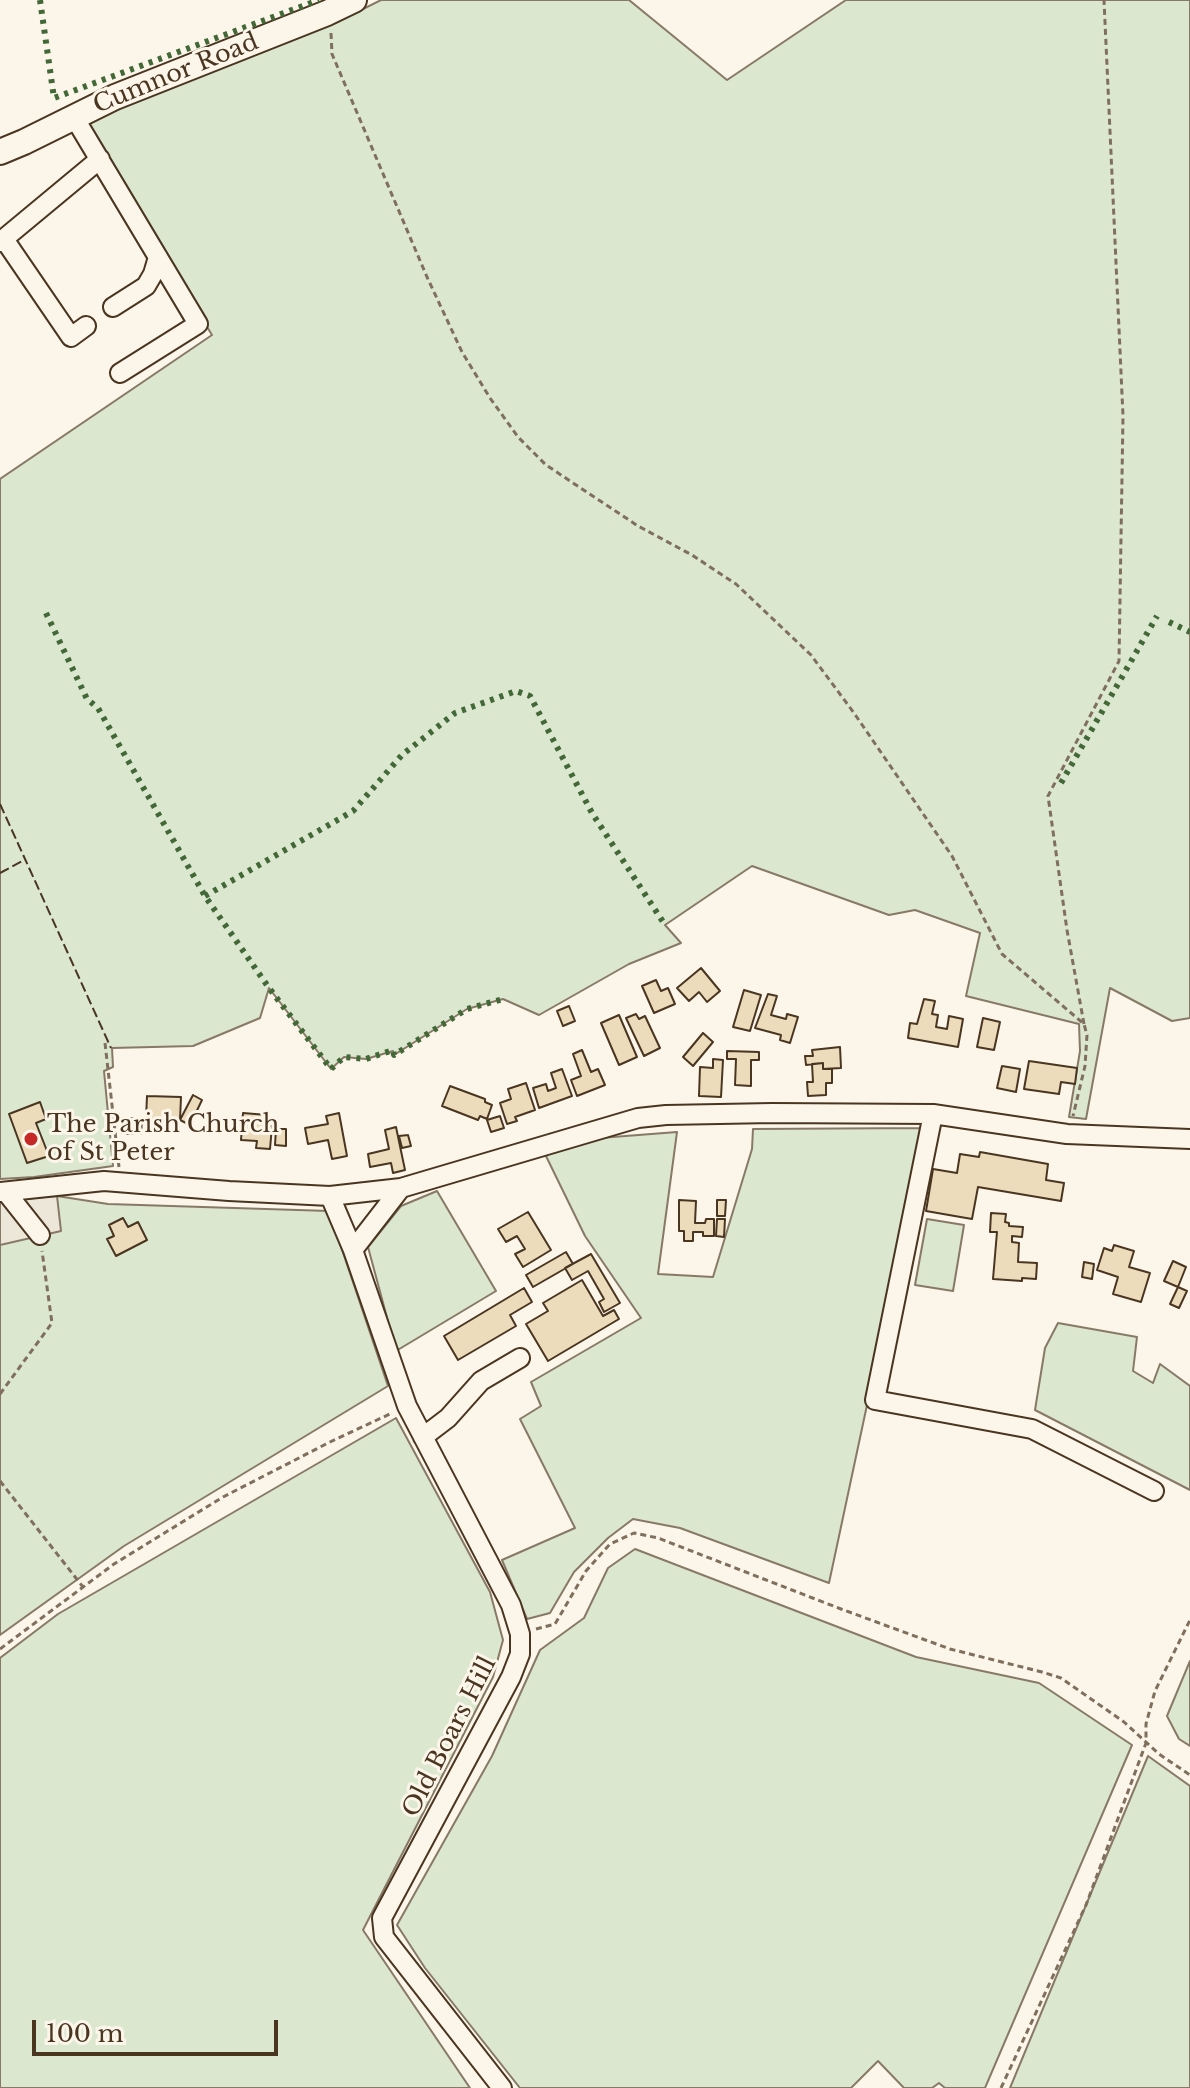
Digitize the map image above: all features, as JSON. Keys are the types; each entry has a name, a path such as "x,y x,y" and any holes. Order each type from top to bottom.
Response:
{"main road":[{"name":"Cumnor Road","path":"0,152 115,97 354,0"}],"street":[{"path":"74,117 198,324 120,373"},
{"path":"86,326 71,337 2,241 100,159"},
{"path":"113,307 146,286 158,257"},
{"path":"933,1114 875,1400 1032,1429 1154,1491"},
{"path":"3,1192 104,1181 330,1196 401,1188 638,1118 666,1115 933,1114 1067,1134 1190,1139"},
{"path":"353,1250 401,1188"},
{"path":"3,1192 40,1235"},
{"name":"Old Boars Hill","path":"330,1196 353,1250 407,1406 511,1605 520,1634 520,1654 511,1677 382,1918 384,1937 502,2088"},
{"path":"423,1437 448,1418 481,1381 520,1358"}],"path":[{"path":"1067,1134 1085,1066 1087,1035 1067,930 1048,796 1119,661 1123,416 1104,0"},
{"path":"327,13 332,54 427,277 462,352 518,437 546,465 578,487 736,584 811,655 952,856 1002,954 1084,1024"},
{"path":"105,1043 121,1182"},
{"path":"0,1394 52,1323 40,1235"},
{"path":"0,1649 114,1564 223,1497 407,1406"},
{"path":"0,1481 83,1587"},
{"path":"520,1634 555,1624 586,1571 610,1544 634,1533 658,1538 950,1649 1061,1678 1124,1722 1159,1754 1190,1775"},
{"path":"1001,2088 1086,1905 1146,1743 1146,1724 1155,1691 1190,1620"}],"green space":[{"path":"381,0 629,0 727,80 846,0 1190,0 1190,1018 1172,1021 1110,988 1086,1119 1069,1117 1080,1051 1079,1024 966,996 980,933 915,910 889,915 752,866 665,925 681,943 629,964 539,1015 503,999 467,1009 394,1055 393,1051 366,1059 344,1057 331,1069 269,988 260,1018 193,1046 112,1048 113,1067 104,1071 113,1166 0,1179 0,479 212,335 83,122 337,22"},
{"path":"922,1128 829,1583 680,1528 633,1519 608,1538 574,1572 550,1613 527,1619 502,1560 575,1528 520,1419 541,1406 531,1382 641,1318 585,1236 545,1154 600,1138 677,1132 658,1274 713,1277 752,1149 753,1129"},
{"path":"437,1191 496,1291 396,1351 368,1247 401,1206"},
{"path":"57,1196 108,1204 329,1211 388,1386 124,1546 0,1635 0,1201"},
{"path":"927,1219 964,1225 953,1291 915,1285"},
{"path":"1058,1323 1137,1337 1133,1371 1153,1383 1160,1364 1190,1386 1190,1490 1035,1410 1045,1348"},
{"path":"396,1418 490,1592 503,1640 493,1677 363,1930 470,2088 0,2088 0,1658 58,1614"},
{"path":"635,1549 916,1657 1039,1683 1132,1745 985,2088 945,2088 939,2083 932,2088 904,2088 878,2061 851,2088 520,2088 425,1968 397,1925 492,1756 540,1650 584,1618 608,1568"},
{"path":"1190,1661 1190,1746 1179,1739 1167,1716"},
{"path":"1148,1756 1190,1786 1190,2088 1010,2088"}],"shaded area":[{"path":"57,1196 61,1231 0,1245 0,1201"}],"building":[{"path":"701,968 720,991 707,1002 699,992 689,1001 677,988"},
{"path":"656,980 661,991 668,988 675,1004 654,1013 642,986"},
{"path":"744,990 761,995 750,1031 733,1027"},
{"path":"768,994 777,996 771,1015 786,1019 787,1014 798,1017 790,1043 780,1040 781,1035 755,1028"},
{"path":"924,999 935,1001 932,1014 938,1015 936,1027 947,1029 949,1016 963,1019 958,1047 908,1038 910,1023 917,1024"},
{"path":"569,1006 575,1021 563,1026 557,1011"},
{"path":"636,1014 639,1019 645,1016 660,1048 644,1056 626,1018"},
{"path":"619,1015 637,1057 619,1065 601,1023"},
{"path":"983,1018 1000,1022 994,1050 977,1047"},
{"path":"703,1033 713,1042 693,1066 683,1057"},
{"path":"840,1047 841,1068 823,1069 823,1063 806,1065 805,1056 813,1056 812,1050"},
{"path":"582,1050 591,1072 598,1069 605,1085 577,1096 571,1080 581,1076 573,1054"},
{"path":"727,1051 759,1052 759,1060 751,1060 751,1086 735,1085 736,1059 727,1059"},
{"path":"713,1059 723,1060 721,1097 699,1096 700,1067 713,1068"},
{"path":"1029,1061 1077,1068 1075,1084 1061,1082 1059,1094 1024,1089"},
{"path":"823,1063 823,1069 832,1069 832,1083 826,1083 826,1095 808,1096 807,1082 813,1082 812,1064"},
{"path":"1002,1066 1020,1069 1016,1092 997,1088"},
{"path":"562,1069 572,1096 539,1108 533,1088 546,1084 548,1091 556,1088 551,1073"},
{"path":"526,1083 535,1110 515,1117 517,1121 507,1124 500,1103 511,1099 508,1089"},
{"path":"450,1086 485,1099 492,1105 487,1119 480,1116 478,1120 442,1106"},
{"path":"193,1095 202,1100 190,1125 180,1120"},
{"path":"147,1096 181,1097 180,1120 146,1119"},
{"name":"The Parish Church of St Peter","path":"40,1102 46,1119 36,1123 49,1156 27,1163 9,1114"},
{"path":"243,1113 267,1115 266,1126 272,1126 270,1149 256,1148 257,1141 241,1140"},
{"path":"339,1113 347,1156 332,1159 328,1140 308,1144 305,1128 328,1124 326,1116"},
{"path":"500,1116 504,1128 491,1132 487,1120"},
{"path":"127,1118 142,1119 141,1134 127,1134"},
{"path":"396,1127 405,1170 393,1173 391,1163 370,1167 368,1154 389,1149 385,1130"},
{"path":"276,1129 286,1129 286,1146 275,1145"},
{"path":"408,1135 411,1146 402,1148 399,1136"},
{"path":"980,1152 1048,1164 1046,1180 1064,1183 1061,1201 978,1187 972,1219 926,1211 933,1169 957,1173 960,1154 979,1157"},
{"path":"679,1200 696,1201 695,1223 714,1219 714,1236 693,1232 693,1241 684,1241 684,1231 679,1231"},
{"path":"717,1200 726,1200 725,1216 717,1216"},
{"path":"528,1212 551,1250 523,1267 515,1254 525,1249 517,1236 506,1242 498,1229"},
{"path":"991,1213 1006,1214 1005,1222 1009,1226 1023,1227 1022,1237 1012,1236 1012,1242 1019,1243 1018,1262 1037,1263 1036,1279 993,1279 997,1232 990,1232"},
{"path":"123,1218 128,1227 138,1222 147,1240 116,1256 107,1239 114,1236 109,1225"},
{"path":"717,1219 725,1219 724,1237 716,1236"},
{"path":"1114,1245 1134,1251 1129,1267 1150,1273 1141,1302 1113,1294 1118,1277 1097,1270 1104,1248 1112,1251"},
{"path":"566,1252 573,1264 533,1287 526,1275"},
{"path":"591,1254 620,1303 604,1312 599,1302 604,1299 588,1271 572,1280 565,1268"},
{"path":"1173,1261 1186,1267 1178,1287 1164,1281"},
{"path":"1084,1262 1094,1264 1092,1279 1082,1277"},
{"path":"582,1280 603,1316 614,1310 619,1319 548,1361 526,1324 548,1311 543,1303"},
{"path":"1178,1287 1187,1291 1179,1308 1170,1304"},
{"path":"524,1288 532,1302 510,1315 516,1326 458,1360 444,1336"}],"hedge":[{"path":"40,0 54,98 319,0"},
{"path":"46,613 87,699 98,708 205,896 269,988 331,1069 344,1057 366,1059 393,1050 394,1055 467,1009 503,999"},
{"path":"1061,783 1157,616"},
{"path":"1169,622 1190,632"},
{"path":"205,896 353,811 402,755 455,713 516,691 530,696 592,813 665,925"}],"fence":[{"path":"0,804 111,1048"},
{"path":"0,873 26,859"}],"place":[{"name":"The Parish Church of St Peter","path":"31,1139"}]}
